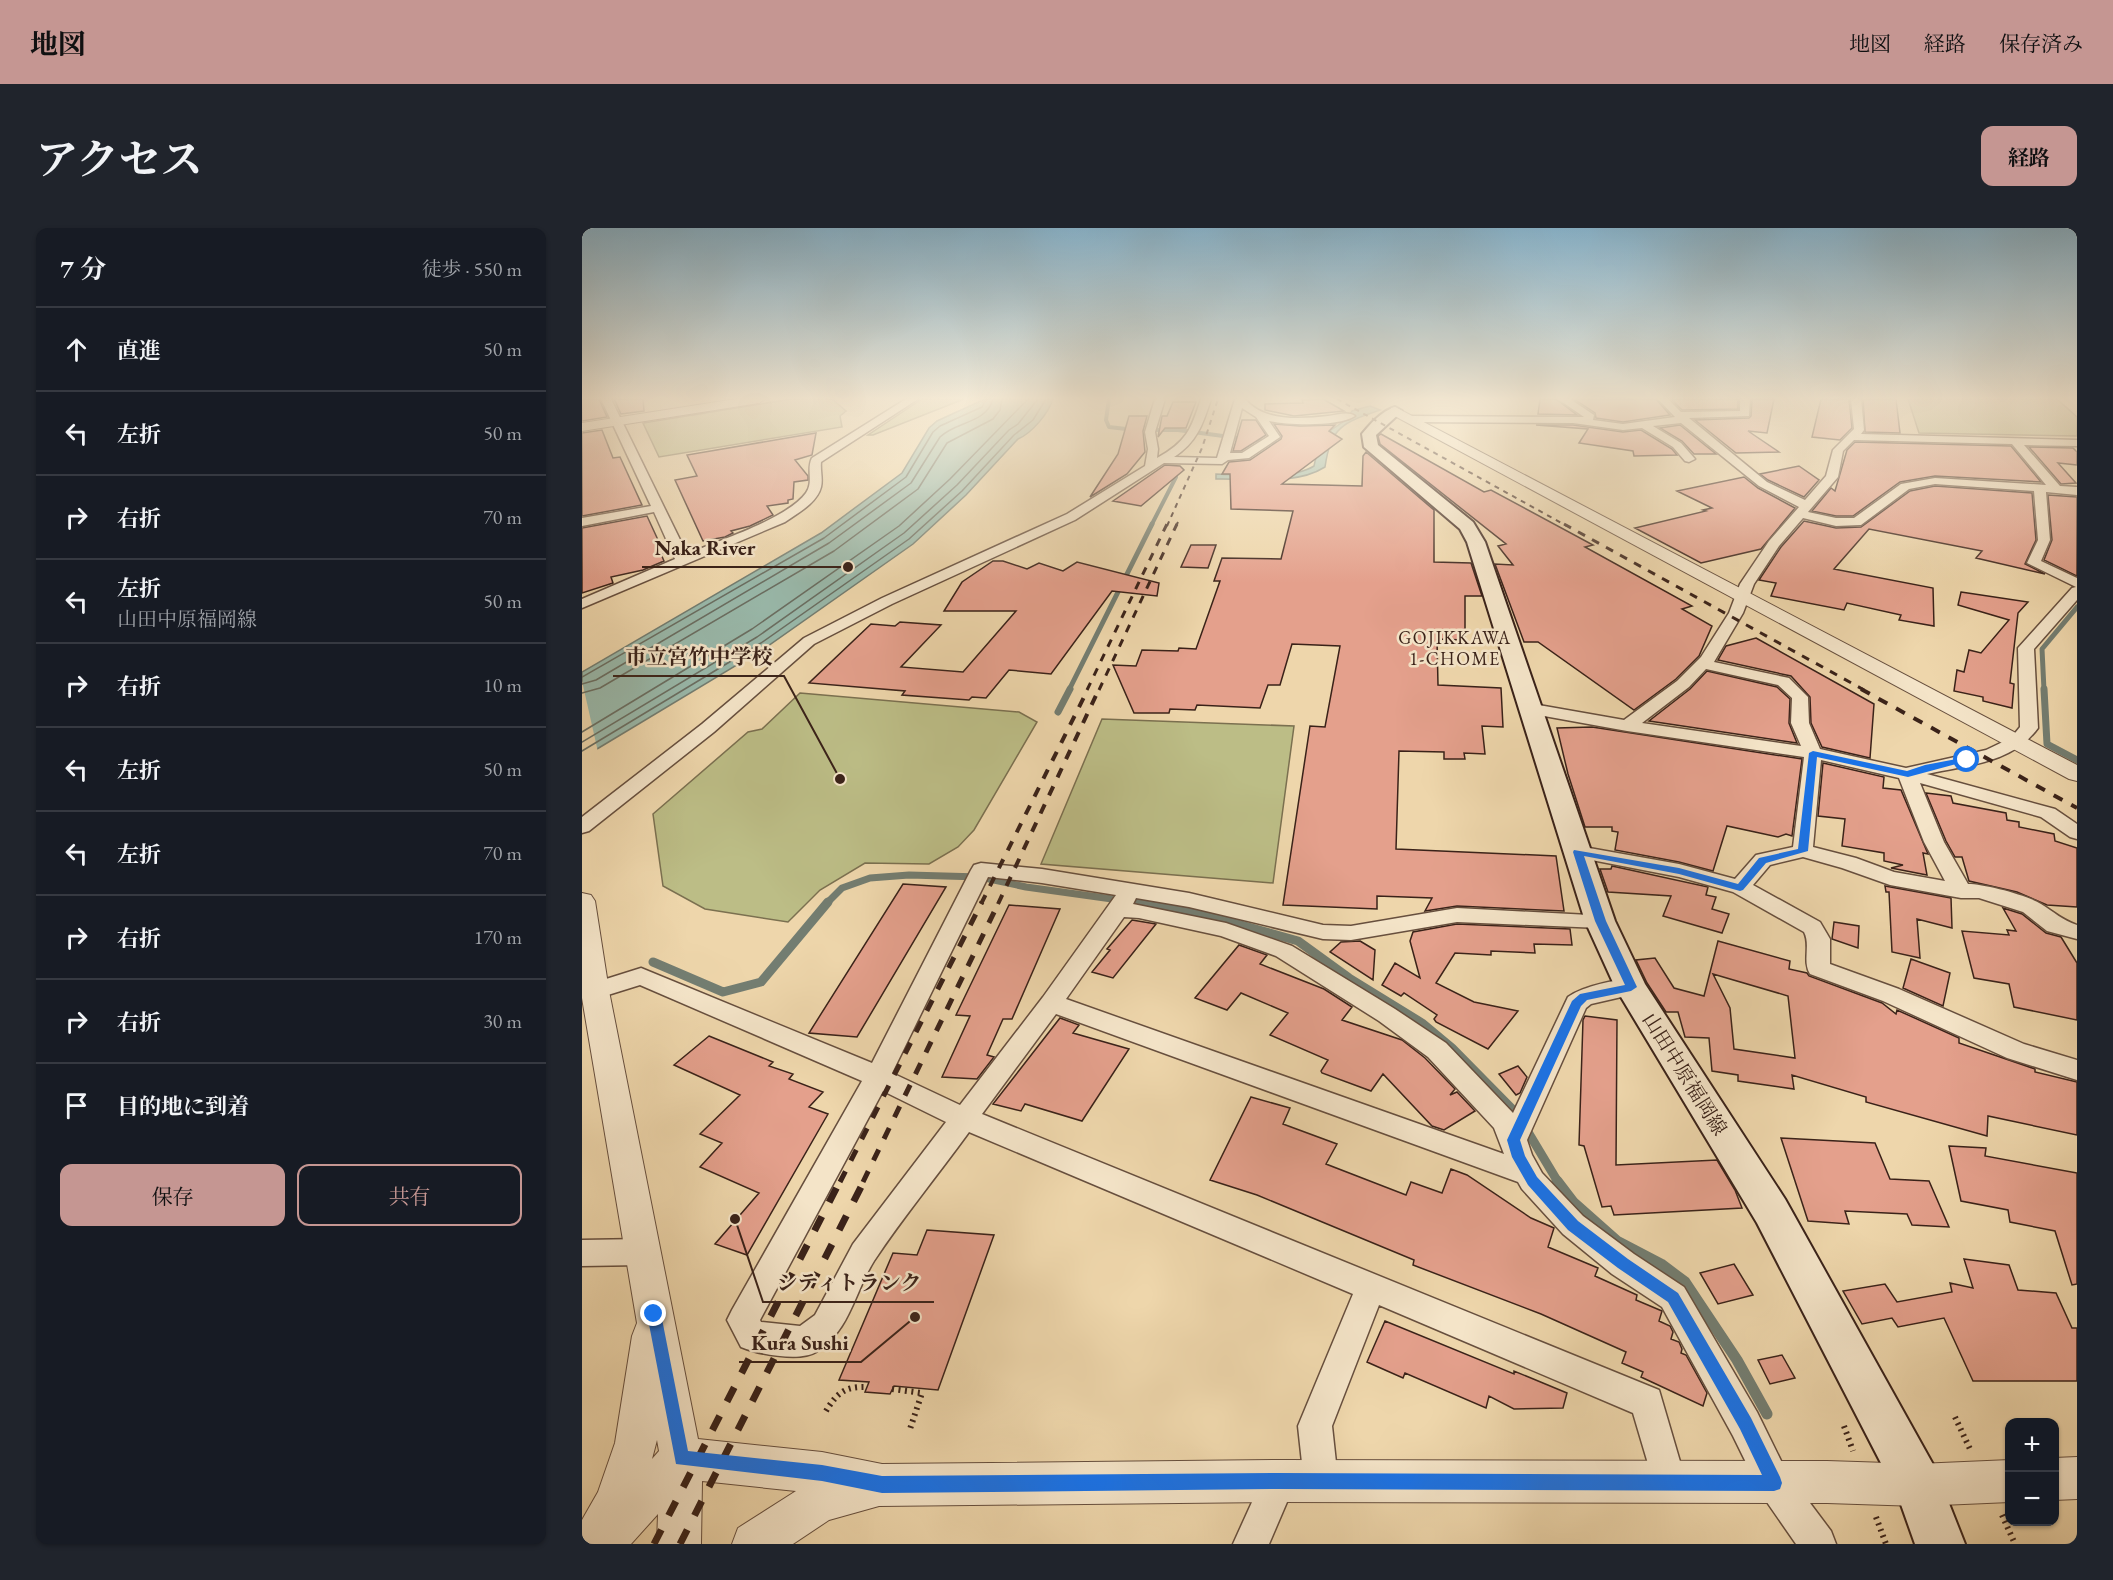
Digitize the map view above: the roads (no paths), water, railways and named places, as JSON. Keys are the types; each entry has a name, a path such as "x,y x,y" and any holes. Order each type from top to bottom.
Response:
{"main road":[{"name":"山田中原福岡線","path":"1387,460 1467,526 1533,710 1600,921 1631,987 1771,1211 1918,1485 1940,1544"}],"street":[{"path":"635,460 683,561"},
{"path":"582,604 781,519 809,499 817,482 813,466 816,460"},
{"path":"582,827 708,728 808,641 887,601 1019,543 1071,516 1159,460"},
{"path":"1154,463 1222,460"},
{"path":"1488,460 2077,774"},
{"path":"1734,460 1763,484 1804,510 1836,522 1857,522 1905,486 1935,481 2077,491"},
{"path":"1627,726 1683,684 1703,664 1736,613 1747,584 1774,544 1832,477 1836,460"},
{"path":"2032,460 2056,489"},
{"path":"2040,488 2044,540 2034,563 2077,583"},
{"path":"582,522 657,508"},
{"path":"1908,774 1992,753 2017,742 2030,728 2026,648 2077,591"},
{"path":"1703,664 1783,681 1800,697 1800,723 1813,753 1803,851"},
{"path":"1533,710 1813,753 1908,774 2048,813 2077,832"},
{"path":"1908,774 1934,842 1961,891"},
{"path":"1740,887 1763,860 1803,851 1848,863 1890,878 1961,891 1980,891 2031,907 2055,926 2077,932"},
{"path":"1578,852 1679,871 1740,887 1812,927 1819,939 1818,968 1891,995 2016,1052 2077,1070"},
{"path":"1124,900 1051,1003 863,1253 826,1326 804,1342 752,1336 743,1320 878,1076 981,870 1124,900 1233,909 1323,932 1351,933 1457,915 1600,921"},
{"path":"1124,900 1139,911 1226,930 1284,951 1387,1015 1437,1050 1485,1098 1503,1120 1520,1127"},
{"path":"582,902 595,991 681,1458 679,1544"},
{"path":"595,991 641,976 878,1076 963,1118 1647,1402 1669,1482"},
{"path":"1631,987 1584,997 1576,1004 1520,1127 1519,1157 1532,1181 1573,1226 1623,1264 1673,1297 1745,1424 1796,1482 1818,1544"},
{"path":"1051,1003 1529,1174"},
{"path":"582,1253 642,1252"},
{"path":"1321,1481 1315,1426 1371,1287"},
{"path":"593,1544 616,1503 636,1443 654,1314"},
{"path":"681,1458 822,1473 882,1485 1321,1481 1796,1482 1918,1485 2005,1481"},
{"path":"602,1544 681,1458"},
{"path":"2059,1479 2077,1478"},
{"path":"1251,1544 1279,1481"},
{"path":"754,1544 819,1501 882,1485"}],"water":[{"path":"910,460 998,460 966,495 913,544 765,648 582,758 582,672 821,533 902,473"},
{"path":"1315,460 1327,460 1325,467 1300,477 1272,480 1216,479 1216,474 1280,475 1314,466"}],"waterway":[{"path":"1151,526 1176,477"},
{"path":"1069,690 1151,526"},
{"path":"2044,690 2042,649 2077,607"},
{"path":"1058,712 1070,689"},
{"path":"2044,689 2047,744 2077,760"},
{"path":"828,902 842,888 870,878 909,875 980,877 1026,887 1148,904"},
{"path":"653,962 723,992 761,982 828,902"},
{"path":"1141,902 1212,917 1298,941 1349,978 1422,1023 1452,1048 1519,1116"},
{"path":"1525,1127 1558,1182"},
{"path":"1557,1181 1573,1202 1617,1241 1661,1264 1685,1282 1737,1360 1767,1414"}],"railway":[{"path":"1167,526 1196,460"},
{"path":"1448,460 1567,526"},
{"path":"1087,690 1167,524"},
{"path":"1099,690 1177,524"},
{"path":"1564,524 1864,690"},
{"path":"982,902 1088,689"},
{"path":"998,904 1099,689"},
{"path":"1861,689 2077,808"},
{"path":"840,1182 982,902"},
{"path":"863,1182 999,902"},
{"path":"654,1544 840,1181"},
{"path":"680,1544 864,1181"}],"place":[{"name":"Naka River","path":"848,567"},
{"name":"市立宮竹中学校","path":"840,779"},
{"name":"シティトランク","path":"735,1219"},
{"name":"Kura Sushi","path":"915,1317"}],"district":[{"name":"GOJIKKAWA 1-CHOME","path":"1455,647"}]}
